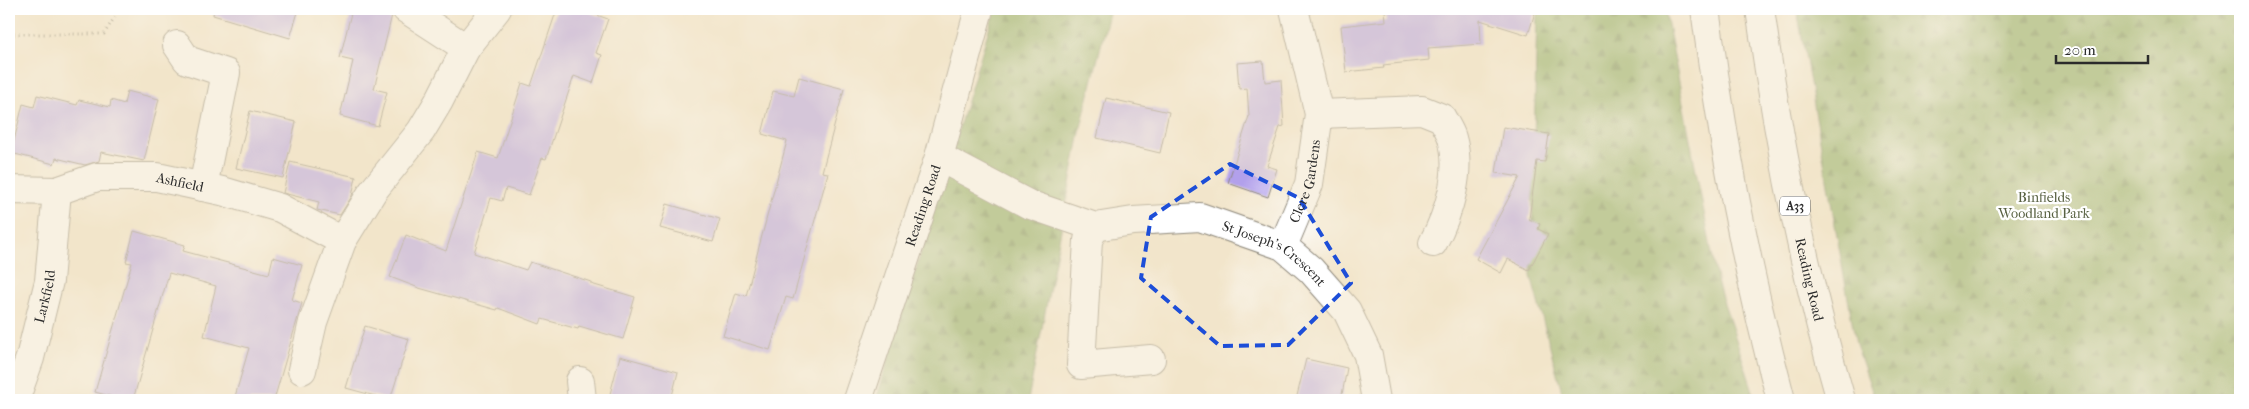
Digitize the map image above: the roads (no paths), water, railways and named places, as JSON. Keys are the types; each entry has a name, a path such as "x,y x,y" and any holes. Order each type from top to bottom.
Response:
{"main road":[{"path":"406,9 466,48"},
{"path":"302,370 313,322 342,241 373,191 421,131 439,101 466,48 497,9"},
{"name":"Reading Road","path":"858,400 939,158 979,9"},
{"name":"Clere Gardens","path":"1283,246 1309,184 1320,114 1294,9"},
{"path":"1705,9 1722,128 1745,245 1781,400"},
{"name":"Reading Road","path":"1760,9 1767,62 1806,262 1824,341 1841,400"},
{"path":"177,45 187,60 226,73 203,187"},
{"path":"1320,114 1422,110 1442,118 1452,138 1455,167 1451,197 1444,223 1433,242"},
{"name":"St Joseph's Crescent","path":"939,158 1028,204 1095,227 1133,221 1200,217 1283,246 1311,270 1347,311 1368,355 1376,400"},
{"name":"Ashfield","path":"9,190 57,190 97,176 157,177 203,187 280,208 342,241"},
{"name":"Larkfield","path":"16,400 30,358 49,281 57,190"},
{"path":"1095,227 1088,240 1081,365 1151,359"}],"park label":[{"name":"Binfields Woodland Park","path":"2044,206"}]}
